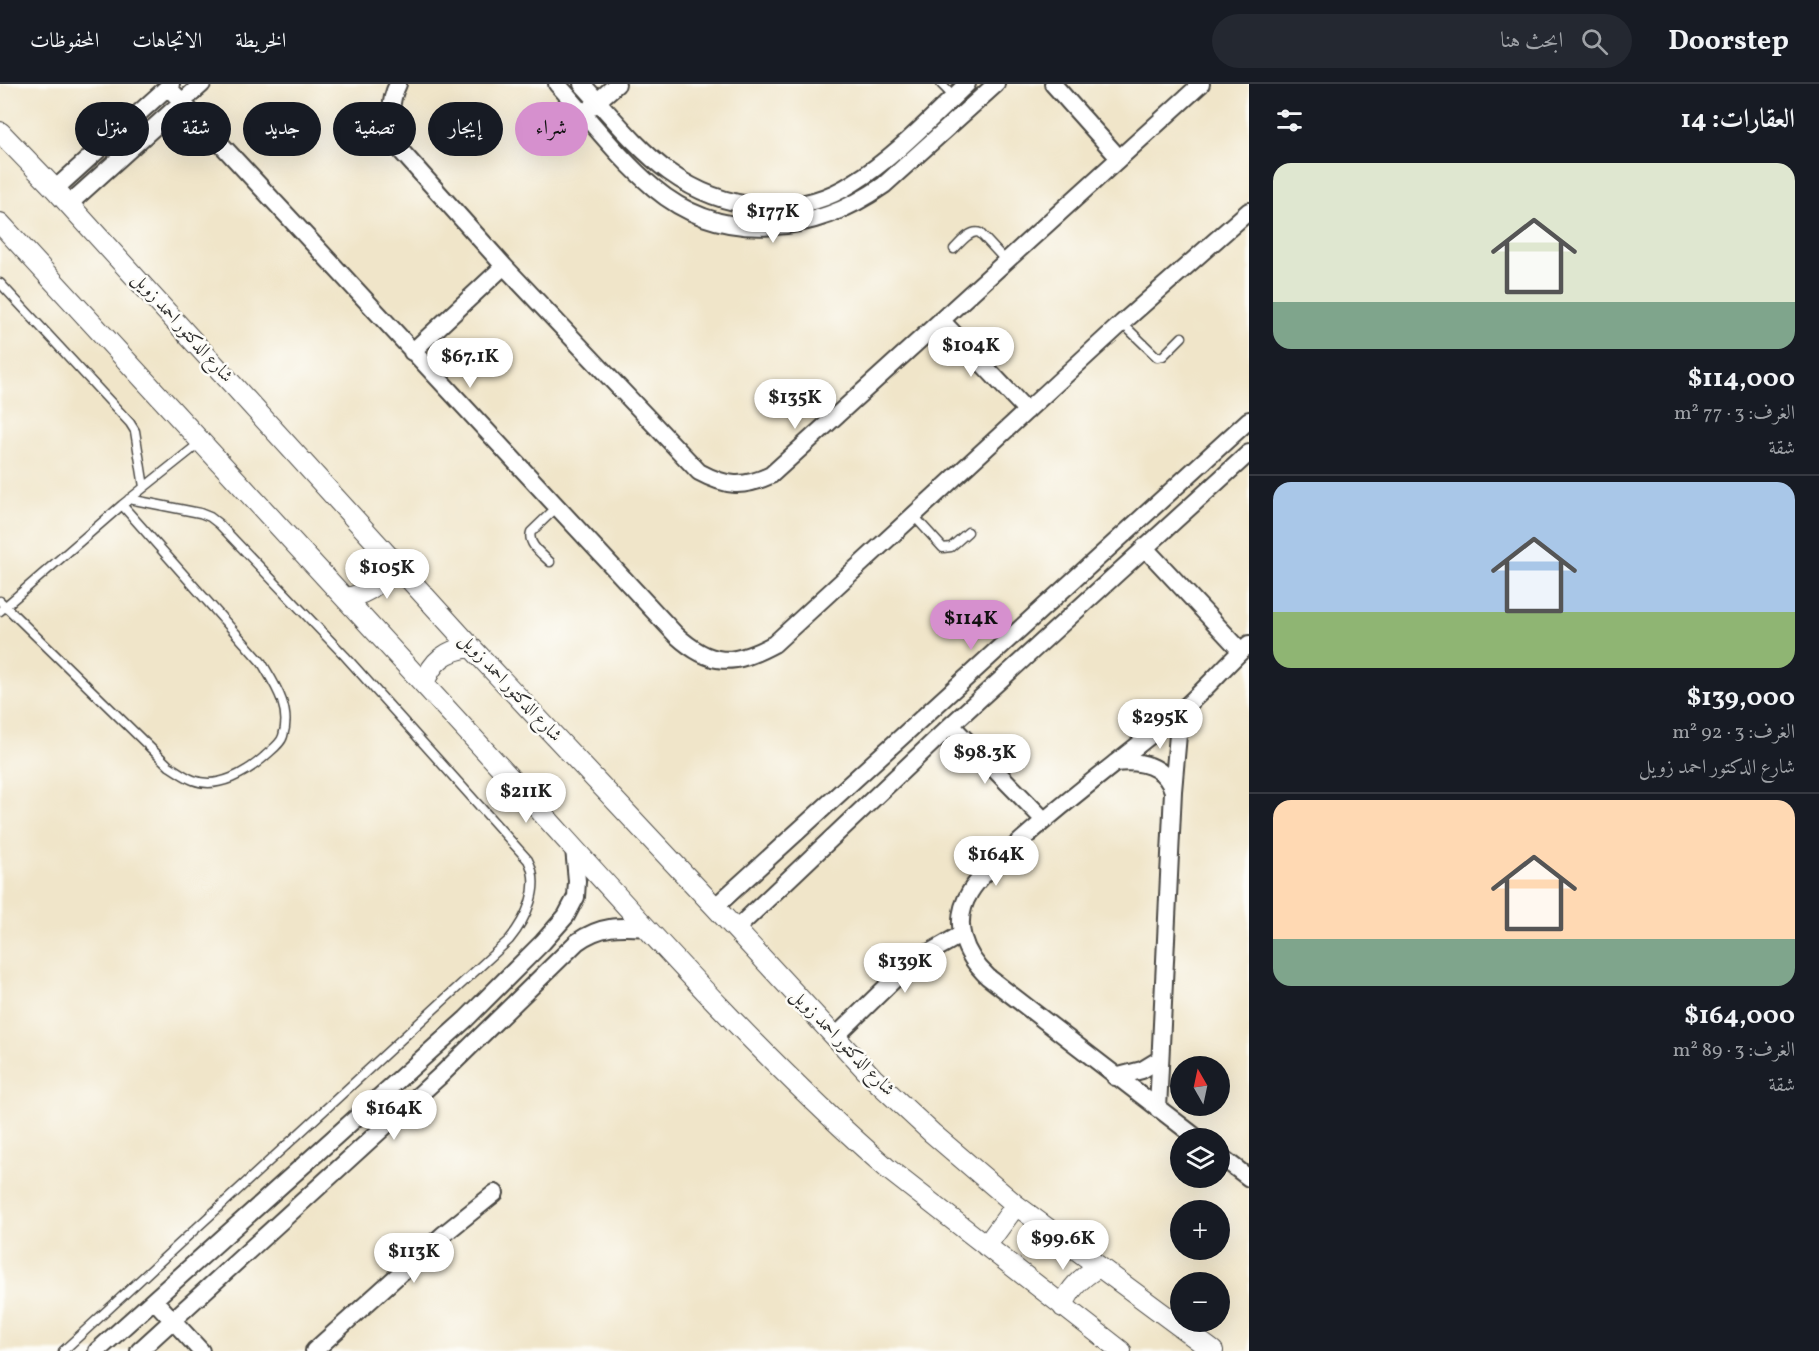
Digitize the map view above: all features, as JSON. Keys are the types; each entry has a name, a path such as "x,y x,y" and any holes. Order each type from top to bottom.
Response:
{"street":[{"path":"56,189 169,85 182,102 202,84"},
{"path":"398,84 391,105 391,122 402,152 504,266 699,472 716,481 735,485 754,483 771,475 1201,84"},
{"path":"557,84 573,102"},
{"path":"582,84 652,158 684,183 731,202 762,207 782,207 806,203 852,184 892,154 967,84"},
{"path":"588,110 617,84"},
{"path":"588,118 639,174 656,190 675,202 696,213 741,225 786,226 828,216 867,197 884,185 996,84"},
{"path":"1053,84 1119,158"},
{"path":"69,204 161,121"},
{"name":"شارع الدكتور احمد زويل","path":"0,132 56,189 471,647 716,907 873,1078 1016,1205 1213,1351"},
{"path":"231,155 676,635 692,650 713,659 735,660 755,654 774,644 1122,323 1249,211"},
{"path":"0,223 647,928 771,1059 888,1169 1121,1351"},
{"path":"412,352 504,266"},
{"path":"941,320 1027,411"},
{"path":"716,907 1249,420"},
{"path":"736,929 951,725 1249,453"},
{"path":"1144,548 1245,648 1180,712 1044,820 981,878 970,892 963,910 962,934 965,947 974,964 988,977 1184,1128"},
{"path":"345,598 364,593 380,582 388,571 392,558"},
{"path":"424,684 428,672 436,662 452,651 471,647"},
{"path":"1158,1108 1173,791 1180,712"},
{"path":"951,725 1044,820"},
{"path":"1115,763 1128,762 1154,766 1170,783 1173,791"},
{"path":"97,1351 466,1019 543,942 566,916 576,897 574,848"},
{"path":"139,1351 483,1036 577,942 590,933 605,928 619,926 647,928"},
{"path":"835,1037 911,963 962,934"},
{"path":"466,1019 483,1036"},
{"path":"1115,1077 1142,1070 1160,1059"},
{"path":"1230,1164 1249,1178"},
{"path":"314,1351 444,1234 495,1193"},
{"path":"986,1246 1016,1205"},
{"path":"1063,1307 1079,1281 1100,1267"},
{"path":"154,1300 201,1351"}],"lane":[{"path":"941,84 953,96"},
{"path":"954,249 976,231 1006,261"},
{"path":"0,283 130,423 135,431 144,488"},
{"path":"1122,323 1157,357 1162,356 1182,337"},
{"path":"125,502 262,663 277,687 283,704 285,720 283,738 254,766 234,777 214,783 195,781 169,766 2,606 125,502 201,442"},
{"path":"63,1351 509,940 527,914 534,885 534,870 528,860 345,656 219,524 200,513 125,502"},
{"path":"550,562 531,543 529,536 531,531 557,507"},
{"path":"914,516 943,548 951,547 968,532"}]}
